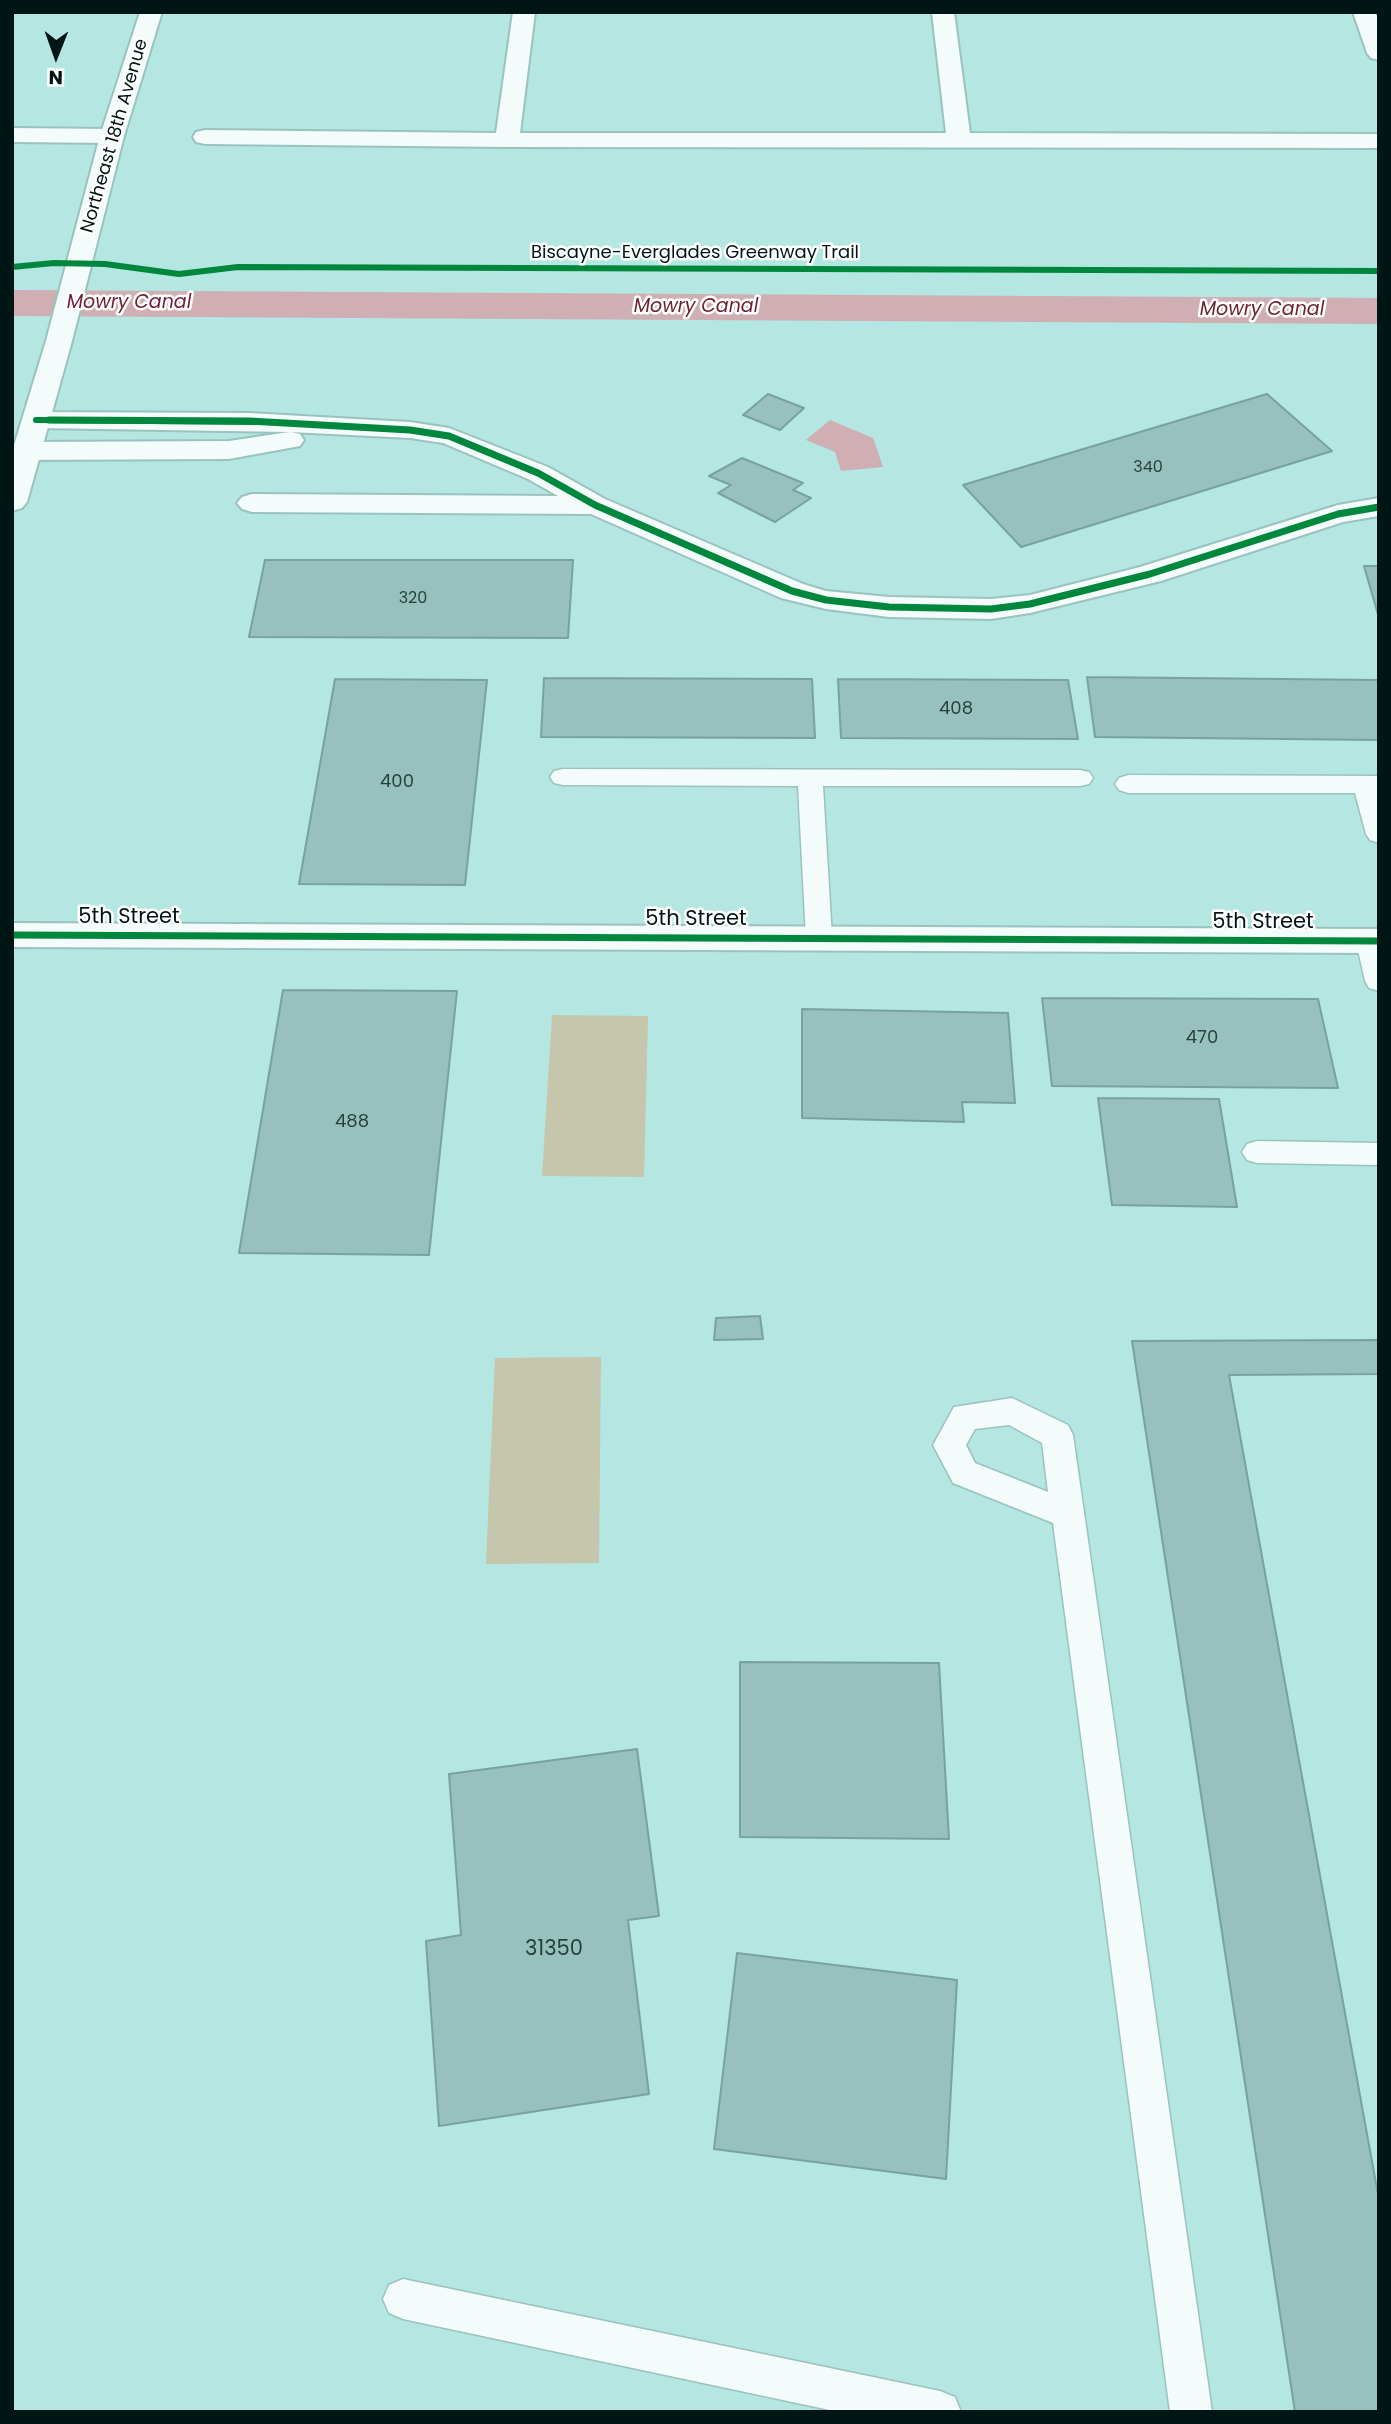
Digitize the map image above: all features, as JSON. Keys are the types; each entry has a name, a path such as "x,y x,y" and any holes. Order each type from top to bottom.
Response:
{"street":[{"name":"Northeast 18th Avenue","path":"12,502 59,341 112,136 151,12"},
{"path":"507,140 524,12"},
{"path":"943,12 959,139"},
{"path":"1364,12 1379,52"},
{"path":"12,135 112,136"},
{"path":"205,137 1379,141"},
{"path":"36,420 249,421 410,430 449,436 538,473 595,505 792,591 858,604 944,609 1030,604 1150,574 1338,514 1379,507"},
{"path":"27,451 229,450 362,428"},
{"path":"252,503 595,505"},
{"name":"5th Street","path":"12,935 1374,941"}],"lane":[{"path":"563,777 1080,778"},
{"path":"810,778 819,938"},
{"path":"1128,784 1372,785 1379,834"},
{"path":"1374,941 1379,981"},
{"path":"1257,1152 1379,1154"},
{"path":"1068,1514 1191,2412"},
{"path":"403,2300 940,2412"}],"green space":[{"path":"552,1015 648,1016 644,1177 542,1176"},
{"path":"601,1357 599,1563 486,1564 495,1358"}],"shaded area":[{"path":"830,420 873,438 883,467 841,471 835,452 806,440"}],"building":[{"path":"768,394 804,408 780,430 743,415"},
{"path":"1267,394 1332,451 1021,547 963,485"},
{"path":"742,458 803,483 793,490 811,498 775,522 718,493 731,485 709,476"},
{"path":"265,560 573,560 568,638 249,637"},
{"path":"1364,566 1379,566 1379,618"},
{"path":"1087,677 1379,680 1379,740 1095,737"},
{"path":"544,678 812,679 815,738 541,737"},
{"path":"335,679 487,680 465,885 299,884"},
{"path":"838,679 1068,680 1078,739 841,738"},
{"path":"283,990 457,991 429,1255 239,1253"},
{"path":"1042,998 1318,999 1338,1088 1052,1086"},
{"path":"802,1009 1008,1013 1015,1103 962,1102 964,1122 802,1118"},
{"path":"1098,1098 1219,1099 1237,1207 1112,1205"},
{"path":"760,1316 763,1339 714,1340 716,1318"},
{"path":"1379,1340 1379,1374 1229,1375 1379,2200 1379,2412 1295,2412 1132,1341"},
{"path":"740,1662 939,1663 949,1839 740,1837"},
{"path":"637,1749 659,1916 628,1920 649,2094 439,2126 426,1941 461,1935 449,1774"},
{"path":"737,1953 957,1980 946,2179 714,2149"}],"waterway":[{"name":"Mowry Canal","path":"12,303 1379,311"}],"cycle path":[{"name":"Biscayne-Everglades Greenway Trail","path":"12,267 54,263 105,264 179,274 238,267 1379,271"},
{"path":"36,420 249,421 410,430 449,436 538,473 595,505 792,591 826,600 889,607 991,609 1030,604 1150,574 1338,514 1379,507"},
{"path":"12,935 1379,941"}]}
